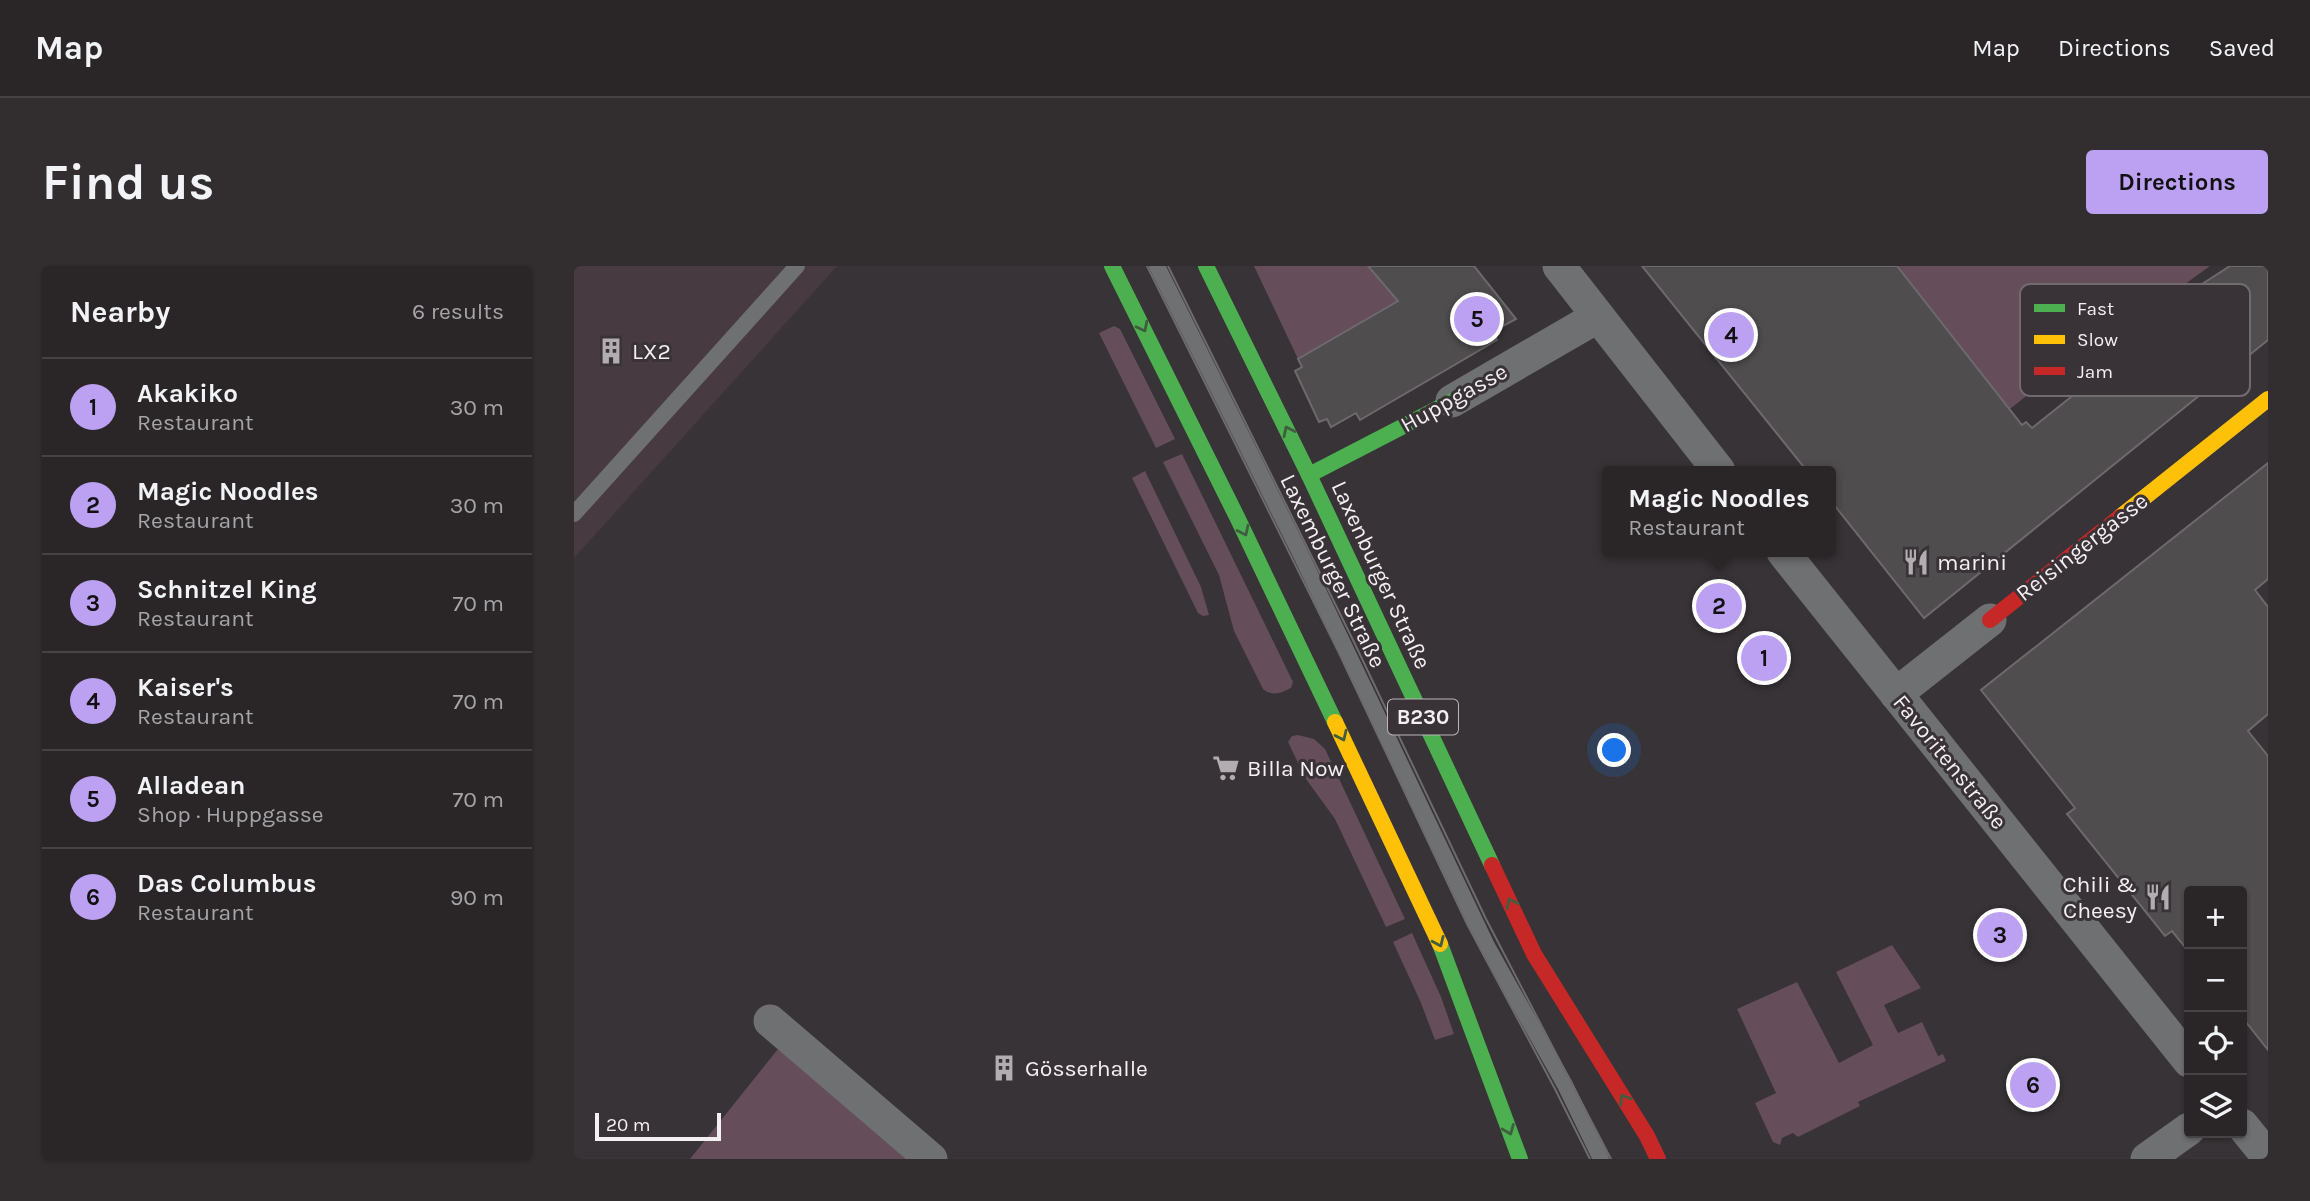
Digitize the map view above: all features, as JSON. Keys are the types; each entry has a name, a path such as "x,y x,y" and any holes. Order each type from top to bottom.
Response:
{"main road":[{"path":"1112,266 1238,519 1440,943 1458,984 1497,1102 1520,1159"},
{"name":"Laxenburger Straße","path":"1206,266 1309,475 1534,954 1647,1136 1658,1159"},
{"name":"Reisingergasse","path":"1990,620 2268,399"},
{"name":"Huppgasse","path":"1309,475 1452,401"}],"street":[{"path":"1559,266 1715,466"},
{"name":"Huppgasse","path":"1452,401 1597,317"},
{"name":"Favoritenstraße","path":"1787,557 2184,1055"},
{"name":"Reisingergasse","path":"1896,694 1990,620"},
{"path":"771,1021 931,1159"},
{"path":"2247,1131 2268,1157"},
{"path":"2147,1159 2184,1133"}],"lane":[{"path":"574,514 797,266"},
{"name":"Laxemburger Straße","path":"1157,266 1295,543 1487,946 1564,1085 1601,1159"}],"shaded area":[{"path":"574,266 837,266 574,558"},
{"path":"1254,266 1368,266 1388,289 1395,286 1405,297 1298,359"},
{"path":"1897,266 2210,266 2185,284 2020,284 2020,396 2026,396 2010,409"},
{"path":"1114,326 1120,329 1175,439 1156,448 1099,333"},
{"path":"1182,454 1293,682 1291,688 1274,694 1263,689 1234,631 1219,575 1163,462"},
{"path":"1145,471 1201,587 1209,615 1198,613 1132,478"},
{"path":"1292,736 1314,739 1325,749 1405,919 1386,927 1335,819 1306,779 1288,742"},
{"path":"1412,933 1441,997 1454,1034 1435,1040 1393,942"},
{"path":"1892,945 1921,988 1884,1005 1898,1033 1922,1022 1938,1056 1943,1054 1946,1061 1858,1102 1860,1106 1798,1137 1793,1133 1782,1138 1780,1145 1773,1142 1755,1103 1776,1093 1737,1009 1797,982 1839,1063 1873,1045 1836,972"},
{"path":"778,1049 906,1159 690,1159"}],"building":[{"path":"1368,266 1474,266 1516,319 1492,332 1497,340 1451,367 1360,420 1356,413 1331,427 1327,419 1319,422 1295,371 1302,367 1298,359 1398,301"},
{"path":"1642,266 1897,266 2022,425 2026,422 2032,428 2072,396 2199,396 1924,618 1836,507 1836,466 1803,466"},
{"path":"2230,266 2268,266 2268,340 2250,355 2250,284 2202,284"},
{"path":"2268,463 2268,579 2255,590 2268,607 2268,714 2248,731 2268,756 2268,1050 2247,1023 2247,886 2184,886 2184,946 2172,931 2165,936 2067,814 2075,808 1981,690"}],"tram line":[{"path":"1147,266 1338,651 1467,924 1590,1159"},
{"path":"1168,266 1354,642 1486,919 1611,1159"}],"traffic: fast":[{"path":"1112,266 1335,722"},
{"path":"1206,266 1309,475 1492,865"},
{"path":"1309,475 1452,401"},
{"path":"1440,944 1520,1159"}],"traffic: slow":[{"path":"2120,517 2268,399"},
{"path":"1335,722 1440,944"}],"traffic: jam":[{"path":"1990,620 2120,517"},
{"path":"1492,865 1534,954 1647,1136 1658,1159"}],"place":[{"name":"Alladean","path":"1477,319"},
{"name":"Kaiser's","path":"1731,335"},
{"name":"LX2","path":"611,351"},
{"name":"marini","path":"1916,562"},
{"name":"Magic Noodles","path":"1719,606"},
{"name":"Akakiko","path":"1764,658"},
{"name":"Billa Now","path":"1226,768"},
{"name":"Chili & Cheesy","path":"2158,897"},
{"name":"Schnitzel King","path":"2000,935"},
{"name":"Gösserhalle","path":"1004,1068"},
{"name":"Das Columbus","path":"2033,1085"}]}
